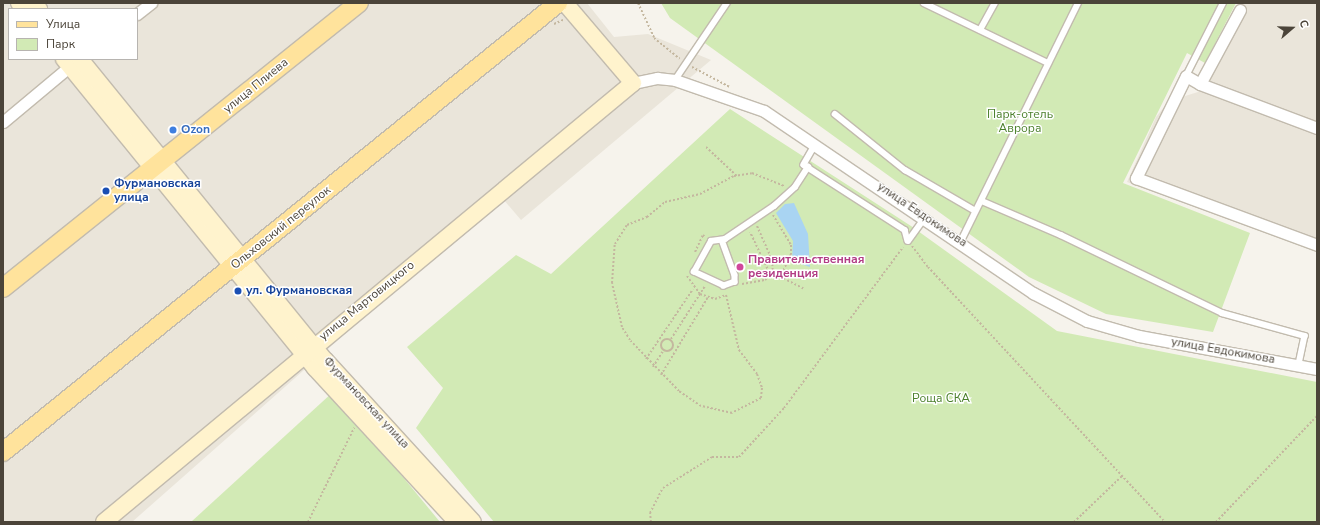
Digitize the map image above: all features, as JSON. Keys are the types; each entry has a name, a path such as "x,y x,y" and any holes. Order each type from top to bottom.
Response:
{"main road":[{"name":"улица Плиева","path":"3,288 359,3"},
{"name":"Ольховский переулок","path":"3,452 558,3"}],"street":[{"path":"138,13 150,3"},
{"path":"565,3 633,83"},
{"path":"1200,84 1240,10"},
{"path":"3,122 75,61"},
{"name":"Фурмановская улица","path":"75,61 157,166 361,415 457,522"},
{"path":"1317,128 1200,84 1186,76 1136,178 1317,245"},
{"name":"улица Евдокимова","path":"633,83 657,78 675,80 764,111 961,241 1033,293 1087,321 1139,336 1317,368"},
{"name":"улица Мартовицкого","path":"104,522 308,349 633,83"},
{"name":"Фурмановская улица","path":"308,349 474,522"}],"lane":[{"path":"675,80 727,3"},
{"path":"924,3 1046,62"},
{"path":"980,30 995,3"},
{"path":"961,241 974,210 982,201 1046,62 1078,3"},
{"path":"1186,76 1222,3"},
{"path":"835,114 905,170 974,210"},
{"path":"816,144 804,165 904,230 908,241"},
{"path":"722,240 735,275 735,282 724,286 694,272 712,241 722,240 769,209 791,191 808,167"},
{"path":"982,201 1061,235 1222,313 1305,336 1299,365"},
{"path":"908,241 925,217"}],"path":[{"path":"706,147 737,176"},
{"path":"686,273 693,289 700,294 708,297 726,295 735,341 757,374 761,398 732,413 719,412 701,406 661,375 630,340 619,317 612,277 619,234 673,198 700,194 737,176 752,174 771,178 791,191"},
{"path":"769,209 791,245 791,254 780,278"},
{"path":"753,220 772,260 773,273 780,278 804,289"},
{"path":"651,522 650,513 663,488 712,457 739,458 784,408 908,241 928,267 1123,475 1165,522"},
{"path":"672,349 671,339 705,286"},
{"path":"646,359 661,340 693,289"},
{"path":"661,375 708,297"},
{"path":"661,340 671,339"},
{"path":"653,367 663,351 661,340"},
{"path":"663,351 672,349 675,351"},
{"path":"308,522 361,415"},
{"path":"1216,522 1317,416"},
{"path":"1074,522 1123,475"}],"shaded area":[{"path":"3,3 587,3 614,37 648,34 711,60 521,220 497,192 348,318 338,340 132,522 3,522"},
{"path":"1241,3 1317,3 1317,251 1127,182 1156,117 1169,101 1198,92 1234,8"}],"green space":[{"name":"Парк-отель Аврора","path":"661,3 1236,3 1205,63 1187,53 1123,183 1250,233 1213,332 1106,314 1029,277 670,18"},
{"name":"Роща СКА","path":"730,109 911,226 1057,331 1317,382 1317,522 494,522 416,428 443,388 407,347 516,255 551,274"},
{"path":"333,392 440,522 191,522"}],"water":[{"path":"794,203 808,234 810,267 792,261 793,241 776,213 785,204"}],"place":[{"name":"Ozon","path":"173,130"},
{"name":"Фурмановская улица","path":"106,191"},
{"name":"Правительственная резиденция","path":"740,267"},
{"name":"ул. Фурмановская","path":"238,291"}]}
